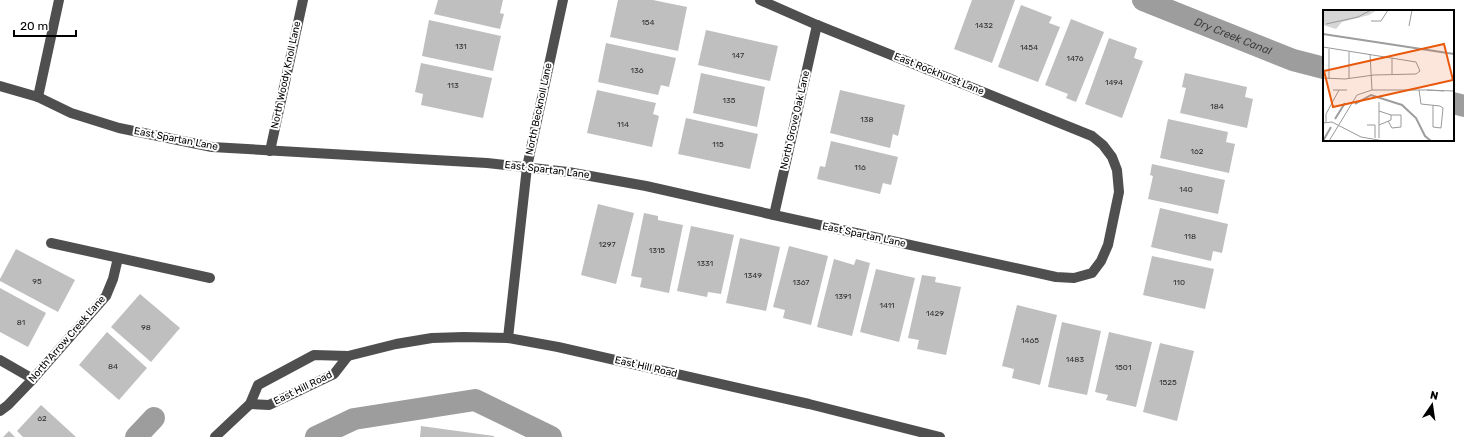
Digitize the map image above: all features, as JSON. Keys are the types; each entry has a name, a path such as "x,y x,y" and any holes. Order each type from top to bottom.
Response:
{"street":[{"path":"38,97 59,0"},
{"name":"North Woody Knoll Lane","path":"270,151 302,0"},
{"name":"North Becknoll Lane","path":"508,338 527,167 563,0"},
{"name":"East Rockhurst Lane","path":"760,0 817,25 1092,136 1103,145 1112,157 1117,170 1119,192 1108,245 1101,260 1092,272"},
{"name":"North Grove Oak Lane","path":"774,215 817,25"},
{"name":"East Spartan Lane","path":"0,86 38,97 71,113 119,128 212,147 487,163 568,172 646,186 1056,277 1074,278 1092,272"},
{"path":"50,243 210,278"},
{"name":"North Arrow Creek Lane","path":"0,411 8,405 33,379 106,296 113,279 118,258"},
{"name":"East Hill Road","path":"216,437 250,404 258,385 314,355 348,356 396,344 432,338 508,338 558,347 794,401 940,437"},
{"name":"East Hill Road","path":"250,404 268,405 334,374 348,356"},
{"path":"0,360 33,379"}],"building":[{"path":"438,0 503,0 500,13 504,14 500,29 434,14"},
{"path":"618,0 653,0 687,7 678,51 610,37"},
{"path":"972,0 1015,0 992,63 954,49"},
{"path":"1021,5 1052,17 1049,23 1060,27 1038,82 998,67"},
{"path":"1071,19 1104,32 1076,102 1066,98 1068,94 1045,85"},
{"path":"429,20 501,36 493,71 422,56"},
{"path":"706,30 778,46 770,81 698,65"},
{"path":"1109,38 1137,48 1134,58 1143,61 1122,118 1085,104"},
{"path":"606,43 676,58 669,87 661,85 658,95 598,82"},
{"path":"421,63 492,78 483,118 421,105 423,94 415,92"},
{"path":"701,73 765,87 757,127 693,113"},
{"path":"1185,73 1247,87 1245,97 1253,99 1247,128 1180,113 1186,88 1182,87"},
{"path":"597,90 656,103 653,114 659,116 652,147 587,133"},
{"path":"840,90 905,105 898,136 893,134 890,148 830,133"},
{"path":"686,118 758,134 750,169 678,154"},
{"path":"1168,119 1228,132 1226,142 1235,144 1229,173 1160,158"},
{"path":"831,141 898,157 891,185 883,183 880,194 817,179 820,166 825,167"},
{"path":"1152,164 1225,180 1218,214 1148,199 1153,176 1150,175"},
{"path":"598,204 634,213 616,284 581,275"},
{"path":"1160,208 1228,224 1222,253 1213,251 1211,261 1151,247"},
{"path":"644,213 658,216 658,220 683,225 669,293 640,287 642,278 631,276"},
{"path":"691,226 734,235 721,294 708,292 707,297 677,291"},
{"path":"740,238 780,247 766,311 726,303"},
{"path":"789,246 828,256 811,325 783,318 785,310 773,307"},
{"path":"16,249 75,280 58,312 0,281"},
{"path":"1152,256 1214,269 1205,309 1143,295"},
{"path":"834,259 854,265 856,259 870,263 852,336 817,327"},
{"path":"876,269 915,278 899,342 860,332"},
{"path":"922,275 936,277 935,282 961,287 946,355 917,349 919,340 908,338"},
{"path":"0,288 46,313 28,347 0,332"},
{"path":"140,294 180,328 151,362 111,327"},
{"path":"1017,305 1057,315 1040,385 1012,378 1014,369 1002,366"},
{"path":"1062,322 1101,331 1087,395 1048,387"},
{"path":"107,332 147,368 119,400 79,365"},
{"path":"1109,332 1152,342 1136,407 1106,400 1108,395 1095,392"},
{"path":"1160,343 1194,351 1177,421 1143,412"},
{"path":"41,405 76,437 23,437 17,431"},
{"path":"421,426 494,436 494,437 420,437"},
{"path":"9,431 15,437 3,437"}],"waterway":[{"name":"Dry Creek Canal","path":"1143,0 1293,60 1323,68"},
{"name":"Dry Creek Canal","path":"1454,103 1464,106"},
{"path":"316,437 354,419 475,400 551,437"},
{"path":"136,437 154,418"}]}
